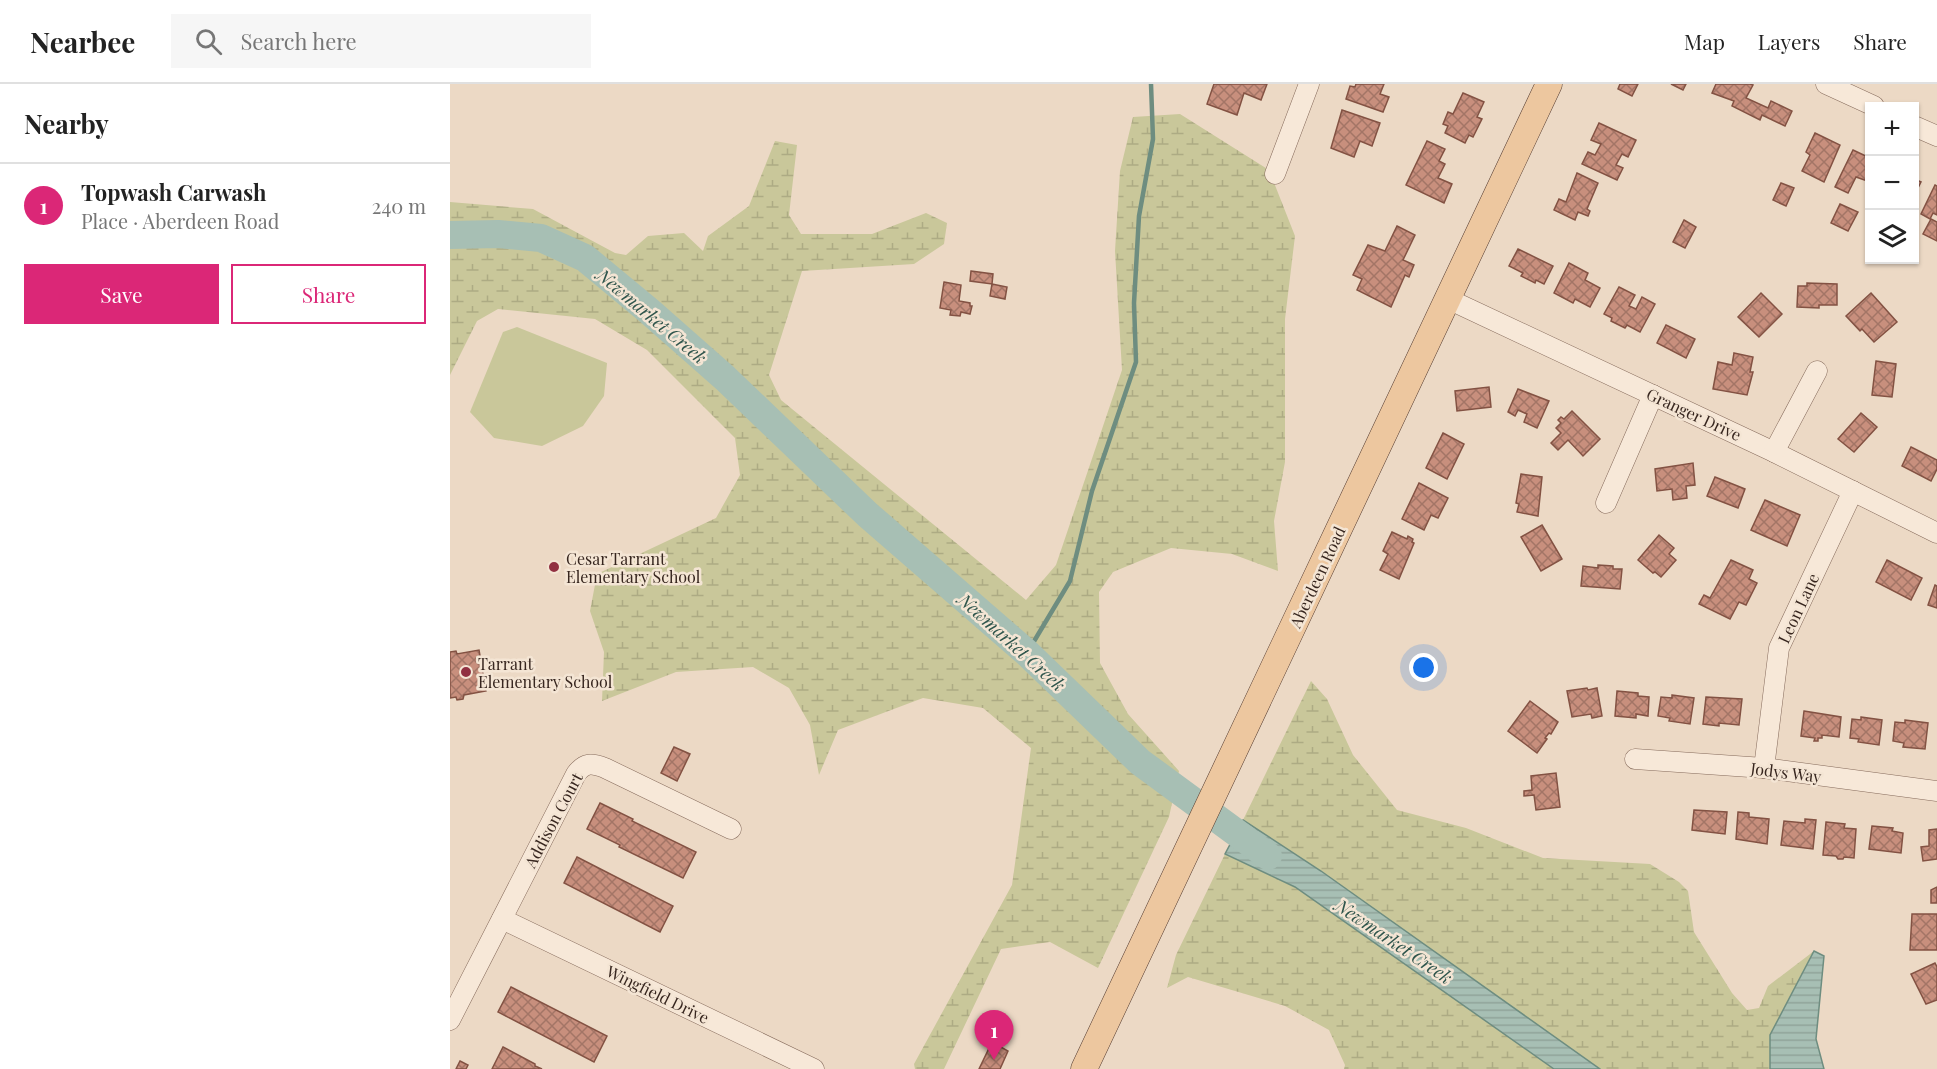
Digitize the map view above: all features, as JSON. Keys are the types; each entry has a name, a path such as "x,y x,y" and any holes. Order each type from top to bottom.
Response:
{"main road":[{"name":"Aberdeen Road","path":"1084,1069 1549,84"}],"street":[{"path":"1275,174 1310,84"},
{"path":"1826,84 1865,102"},
{"path":"1919,128 1937,136"},
{"name":"Granger Drive","path":"1448,299 1774,452 1937,533"},
{"path":"1774,452 1817,370"},
{"path":"1606,503 1653,395"},
{"name":"Leon Lane","path":"1764,768 1779,648 1852,492"},
{"name":"Jodys Way","path":"1635,759 1764,768 1937,791"},
{"name":"Addison Court","path":"450,1020 576,774 587,764 605,768 731,829"},
{"name":"Wingfield Drive","path":"502,919 814,1069"}],"green space":[{"path":"1180,114 1269,170 1295,236 1285,319 1285,462 1274,521 1278,571 1232,554 1171,548 1113,572 1099,592 1100,663 1128,714 1179,771 1169,817 1098,968 1050,942 1001,949 944,1069 915,1069 914,1064 1012,885 1031,748 983,708 923,698 838,730 819,775 810,725 789,688 753,667 676,672 602,701 604,652 590,611 597,574 716,518 740,475 735,438 647,350 595,319 498,309 477,321 450,375 450,202 533,209 615,253 626,255 648,236 684,233 703,251 708,236 749,206 775,141 797,145 789,215 801,234 872,234 926,213 947,223 944,244 914,264 802,271 769,375 781,400 1026,600 1056,565 1122,370 1115,251 1120,171 1133,117"},
{"path":"517,327 607,363 604,396 583,426 542,446 494,438 470,412 503,332"},
{"path":"1311,681 1327,699 1353,755 1397,810 1466,828 1543,858 1650,864 1679,882 1688,891 1694,932 1732,993 1747,1010 1759,1008 1768,986 1814,951 1770,1035 1770,1069 1600,1069 1321,871 1243,820"},
{"path":"1225,854 1295,887 1554,1069 1344,1069 1345,1065 1329,1030 1285,1006 1188,977 1167,988 1176,955"}],"water":[{"name":"Newmarket Creek","path":"1243,820 1321,871 1600,1069 1554,1069 1295,887 1225,854"},
{"path":"1814,951 1824,956 1816,1039 1824,1069 1770,1069 1770,1035"}],"building":[{"path":"1214,84 1267,84 1261,100 1244,93 1237,115 1207,104"},
{"path":"1356,84 1384,84 1380,94 1389,97 1383,112 1346,99 1350,86 1355,87"},
{"path":"1620,84 1638,84 1632,96 1618,89"},
{"path":"1671,84 1686,84 1683,90"},
{"path":"1716,84 1753,85 1746,98 1768,108 1771,101 1792,111 1785,126 1762,115 1760,120 1732,106 1734,101 1712,93"},
{"path":"1463,93 1484,102 1477,117 1482,119 1473,137 1469,135 1465,143 1445,133 1448,126 1443,124 1448,112 1453,114"},
{"path":"1342,110 1380,123 1372,146 1360,141 1354,157 1331,148"},
{"path":"1599,123 1636,140 1628,157 1622,154 1616,165 1623,168 1617,180 1582,164 1588,152 1595,155 1601,144 1591,140"},
{"path":"1815,133 1840,145 1824,182 1802,171 1810,155 1806,152"},
{"path":"1427,141 1445,149 1439,161 1445,164 1438,178 1452,184 1444,203 1406,185"},
{"path":"1853,150 1865,156 1865,180 1856,177 1848,193 1835,187"},
{"path":"1577,173 1598,183 1587,209 1590,211 1588,216 1578,212 1575,220 1554,210 1559,199 1566,202"},
{"path":"1781,183 1794,188 1786,206 1773,200"},
{"path":"1935,185 1937,186 1937,215 1933,213 1930,219 1921,214"},
{"path":"1840,204 1858,212 1848,231 1831,223"},
{"path":"1931,219 1937,222 1937,241 1923,234"},
{"path":"1684,220 1696,227 1685,248 1673,242"},
{"path":"1397,226 1415,235 1403,260 1414,265 1409,277 1405,275 1391,307 1357,290 1362,279 1353,275 1368,245 1385,251"},
{"path":"1518,249 1553,266 1544,284 1536,280 1535,283 1521,276 1523,273 1509,266"},
{"path":"1569,263 1588,273 1585,280 1600,288 1590,307 1575,299 1573,303 1554,293"},
{"path":"971,271 993,274 992,284 970,281"},
{"path":"944,282 961,285 959,301 970,303 972,306 970,314 961,312 960,316 950,315 951,310 940,308"},
{"path":"1807,283 1837,284 1837,305 1819,305 1819,308 1797,307 1798,286 1807,286"},
{"path":"992,284 1007,287 1005,299 990,296"},
{"path":"1619,287 1635,295 1629,306 1636,309 1642,297 1655,304 1640,332 1627,325 1625,328 1611,321 1612,318 1604,314"},
{"path":"1761,293 1782,314 1759,337 1738,317"},
{"path":"1871,293 1897,322 1874,342 1846,316"},
{"path":"1666,325 1695,339 1686,358 1657,343"},
{"path":"1734,353 1753,357 1750,372 1753,372 1747,395 1713,389 1718,362 1732,365"},
{"path":"1876,361 1896,364 1892,397 1872,395"},
{"path":"1489,387 1491,407 1457,411 1455,391"},
{"path":"1518,389 1549,401 1537,428 1524,422 1527,414 1518,410 1515,416 1508,412"},
{"path":"1572,411 1600,439 1583,456 1568,440 1558,450 1551,443 1561,433 1556,428 1561,423 1558,420 1561,417 1564,419"},
{"path":"1861,413 1877,427 1854,452 1838,439"},
{"path":"1443,433 1464,444 1447,479 1426,468"},
{"path":"1911,447 1937,460 1937,469 1931,481 1902,466"},
{"path":"1693,463 1695,485 1686,486 1687,498 1673,500 1672,489 1657,491 1655,469"},
{"path":"1521,474 1542,477 1538,516 1517,512 1519,504 1516,503"},
{"path":"1715,477 1745,489 1738,508 1707,496"},
{"path":"1419,483 1448,498 1438,518 1431,515 1424,530 1402,519"},
{"path":"1765,500 1800,515 1787,546 1751,530"},
{"path":"1542,525 1562,559 1541,571 1521,537"},
{"path":"1392,532 1407,539 1408,536 1413,539 1414,543 1399,579 1380,570 1388,554 1383,551"},
{"path":"1659,535 1674,548 1669,554 1676,560 1661,577 1638,560"},
{"path":"1731,560 1753,570 1749,579 1757,583 1746,605 1739,602 1730,619 1699,604 1704,595 1710,598"},
{"path":"1887,560 1922,578 1911,600 1876,582"},
{"path":"1598,565 1622,569 1620,589 1581,586 1583,566 1598,568"},
{"path":"1935,585 1937,586 1937,608 1928,605"},
{"name":"Tarrant Elementary School","path":"479,650 486,691 464,695 463,699 450,698 450,652 456,651 457,654"},
{"path":"1587,688 1588,690 1597,688 1602,716 1592,718 1591,714 1572,717 1567,691"},
{"path":"1617,691 1638,693 1638,696 1649,697 1648,716 1636,714 1636,718 1615,716"},
{"path":"1672,695 1694,698 1690,724 1669,721 1670,718 1658,716 1661,697 1672,698"},
{"path":"1706,697 1742,699 1739,725 1703,724"},
{"path":"1530,701 1558,722 1537,753 1508,731"},
{"path":"1804,711 1841,717 1839,737 1822,735 1818,741 1814,741 1815,738 1801,736"},
{"path":"1861,717 1882,720 1879,745 1858,742 1859,739 1850,738 1852,719 1861,720"},
{"path":"1905,720 1928,723 1925,749 1903,747 1904,743 1893,741 1895,722 1905,723"},
{"path":"674,747 690,754 677,781 661,773"},
{"path":"1556,773 1560,807 1536,810 1534,795 1524,796 1524,791 1532,790 1531,776"},
{"path":"600,803 696,852 683,878 587,829"},
{"path":"1694,810 1727,812 1725,834 1692,830"},
{"path":"1738,812 1749,813 1749,817 1769,819 1767,844 1736,839"},
{"path":"1805,819 1816,820 1813,849 1781,845 1784,821 1805,823"},
{"path":"1826,822 1845,824 1844,828 1856,829 1854,858 1838,859 1836,856 1823,855"},
{"path":"1872,826 1893,828 1892,831 1903,833 1901,853 1869,849"},
{"path":"1937,829 1937,859 1923,861 1921,847 1929,846 1929,830"},
{"path":"577,857 673,906 660,932 564,883"},
{"path":"1937,887 1937,903 1931,903 1931,890"},
{"path":"1912,914 1937,914 1937,950 1910,950"},
{"path":"1935,963 1937,1000 1926,1004 1911,974"},
{"path":"511,987 607,1036 594,1062 498,1012"},
{"path":"992,1042 1008,1051 1000,1069 979,1069"},
{"path":"503,1047 535,1064 542,1069 492,1069"},
{"path":"460,1061 468,1065 466,1069 456,1069"}],"waterway":[{"path":"1027,653 1070,581 1092,491 1136,362 1134,303 1139,216 1153,139 1151,84"},
{"name":"Newmarket Creek","path":"450,235 498,234 541,238 585,258 725,378 868,515 1027,653 1140,762 1268,856"}],"place":[{"name":"Cesar Tarrant Elementary School","path":"554,567"},
{"name":"Tarrant Elementary School","path":"466,672"},
{"name":"Topwash Carwash","path":"994,1060"}]}
